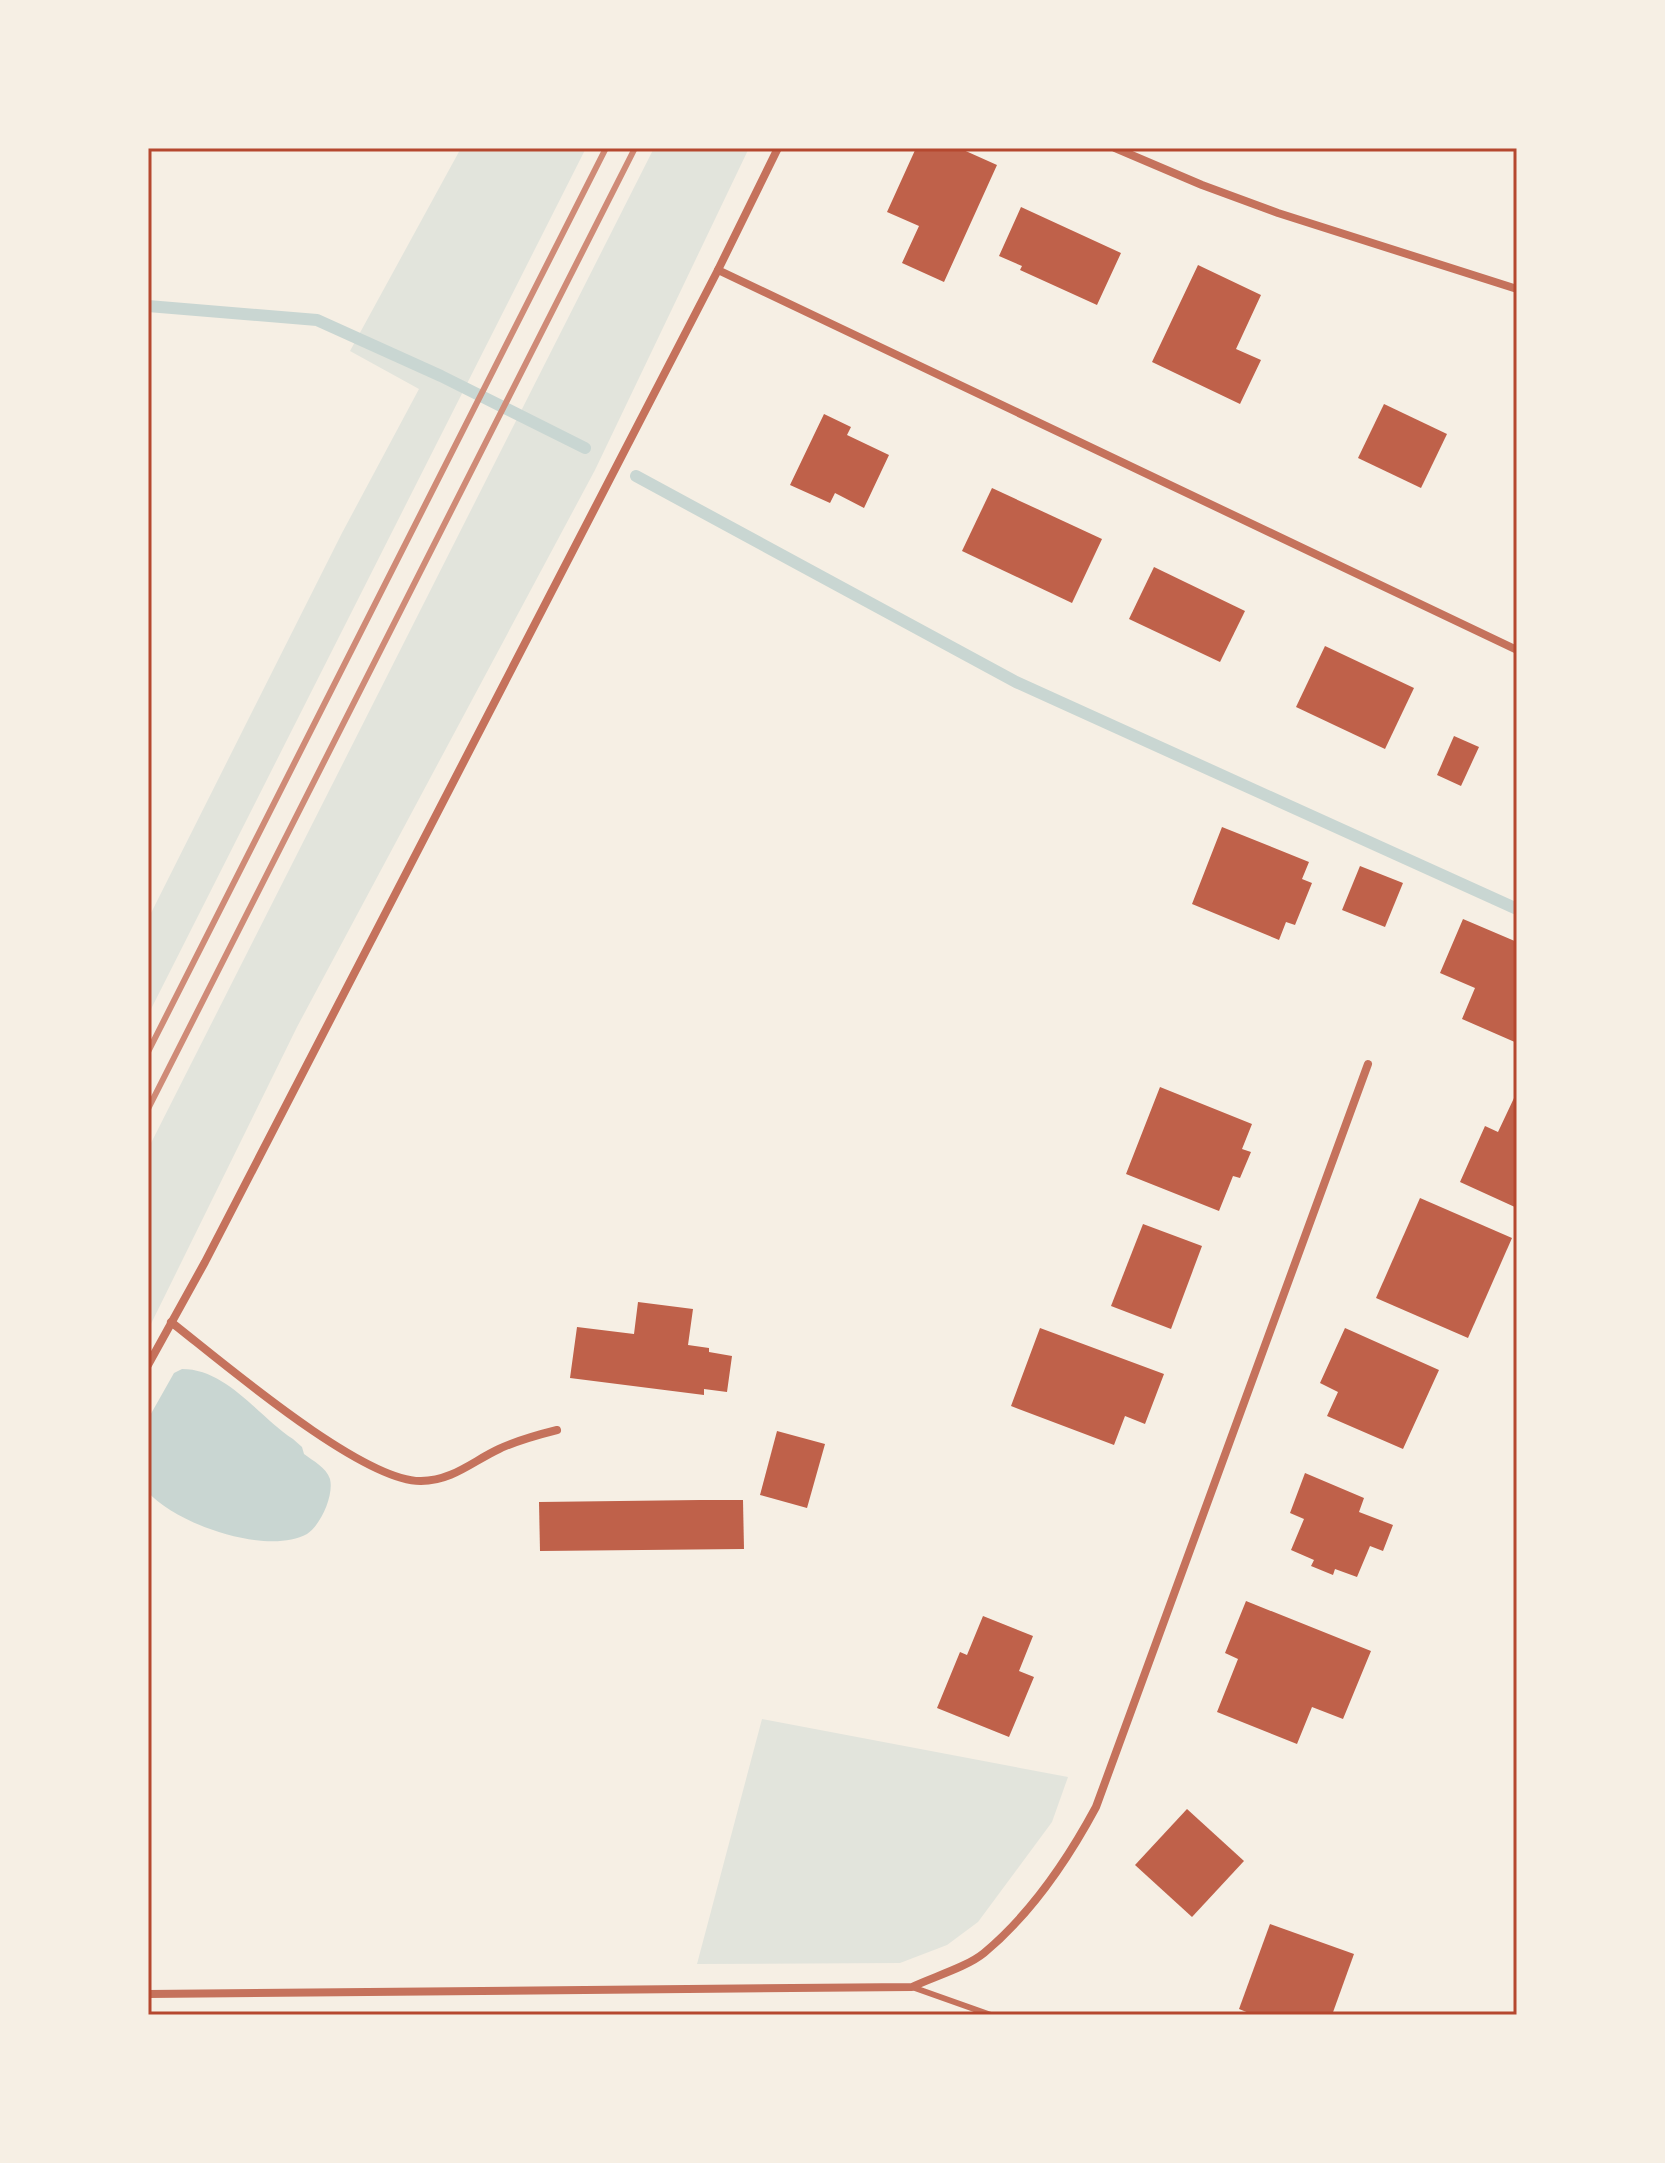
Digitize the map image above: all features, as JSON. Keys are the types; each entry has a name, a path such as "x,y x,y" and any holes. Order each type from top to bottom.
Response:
{"street":[{"path":"148,1365 227,1220 718,270 778,148"},
{"path":"1115,148 1278,213 1517,289"},
{"path":"718,270 1517,650"},
{"path":"148,1994 912,1987 982,1954 1038,1897 1070,1854 1096,1807 1368,1064"},
{"path":"171,1322 298,1421 363,1462 393,1476 421,1481 453,1475 497,1450 557,1430"}],"lane":[{"path":"912,1987 991,2015"}],"shaded area":[{"path":"461,148 586,148 148,1015 148,919 342,533 419,389 350,351"},
{"path":"654,148 749,148 595,470 297,1027 148,1330 148,1149"},
{"path":"182,1369 198,1371 228,1385 326,1471 331,1486 328,1501 317,1524 307,1534 290,1540 269,1541 223,1533 179,1515 148,1492 148,1419 174,1373"},
{"path":"762,1719 1068,1777 1052,1822 978,1922 947,1945 900,1963 697,1964"}],"building":[{"path":"916,148 959,148 997,165 944,282 902,263 919,226 887,212"},
{"path":"1021,207 1121,253 1097,305 1020,270 1022,266 999,256"},
{"path":"1198,265 1261,295 1236,349 1261,360 1240,404 1152,362"},
{"path":"1384,404 1447,434 1421,488 1358,458"},
{"path":"824,414 851,427 847,435 889,455 864,508 835,493 830,503 790,485"},
{"path":"992,488 1102,539 1072,603 962,551"},
{"path":"1154,567 1245,611 1220,662 1129,619"},
{"path":"1325,646 1414,688 1385,749 1296,707"},
{"path":"1454,736 1479,747 1461,786 1437,775"},
{"path":"1222,827 1309,862 1302,879 1312,883 1295,925 1286,922 1279,940 1192,904"},
{"path":"1360,866 1403,883 1385,927 1342,910"},
{"path":"1463,919 1517,942 1517,1043 1462,1019 1475,988 1440,973"},
{"path":"1160,1087 1252,1124 1242,1149 1251,1152 1240,1178 1233,1176 1219,1211 1126,1174"},
{"path":"1514,1098 1517,1100 1517,1208 1460,1182 1485,1126 1498,1132"},
{"path":"1420,1198 1512,1238 1468,1338 1376,1298"},
{"path":"1143,1224 1202,1246 1171,1329 1111,1306"},
{"path":"638,1302 693,1309 688,1345 732,1356 727,1392 704,1389 704,1395 570,1378 577,1327 634,1334"},
{"path":"1040,1328 1164,1374 1145,1424 1125,1416 1114,1445 1011,1406"},
{"path":"1345,1328 1439,1370 1403,1449 1327,1416 1338,1392 1320,1383"},
{"path":"777,1431 825,1444 807,1508 760,1495"},
{"path":"1305,1473 1364,1498 1359,1512 1393,1525 1383,1551 1370,1546 1357,1577 1335,1569 1333,1575 1311,1566 1314,1560 1291,1550 1304,1519 1290,1513"},
{"path":"743,1500 744,1549 540,1551 539,1502"},
{"path":"1246,1601 1371,1651 1343,1719 1312,1707 1297,1744 1217,1712 1238,1659 1225,1653"},
{"path":"983,1616 1033,1636 1019,1671 1034,1677 1009,1737 937,1708 960,1652 967,1655"},
{"path":"1187,1809 1244,1861 1192,1917 1135,1865"},
{"path":"1270,1924 1354,1954 1332,2015 1254,2015 1239,2009"}],"waterway":[{"path":"148,306 317,320 441,376 585,448"},
{"path":"636,476 1016,682 1517,909"}],"railway":[{"path":"148,1052 606,148"},
{"path":"148,1109 635,148"}]}
